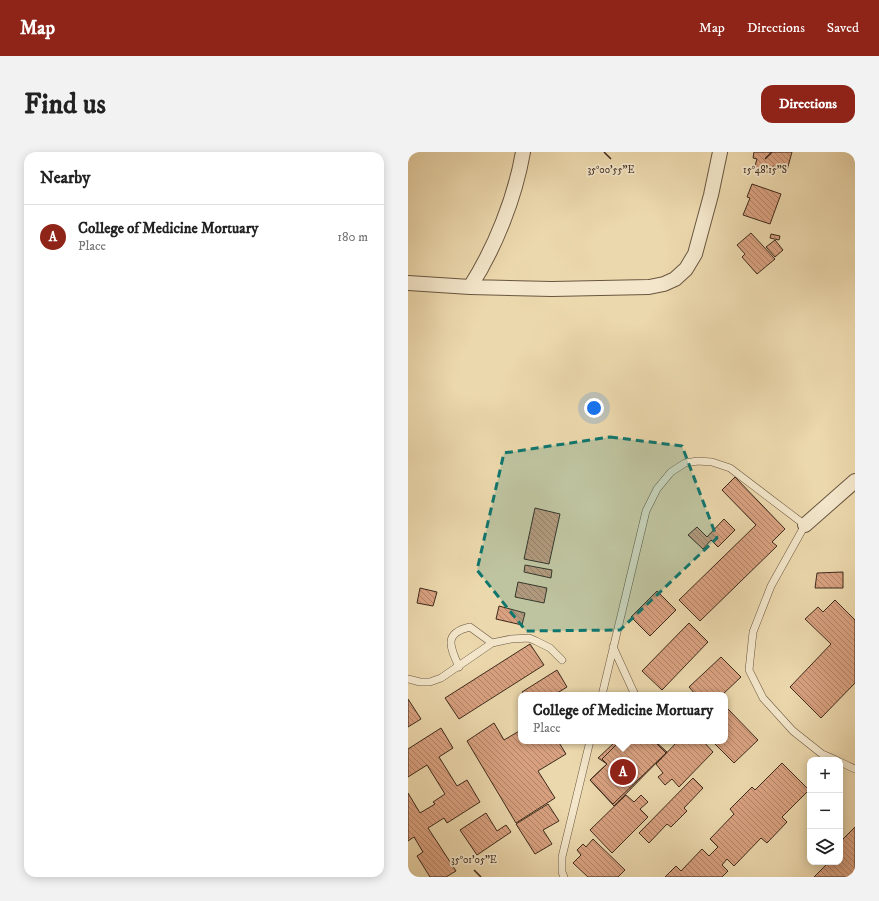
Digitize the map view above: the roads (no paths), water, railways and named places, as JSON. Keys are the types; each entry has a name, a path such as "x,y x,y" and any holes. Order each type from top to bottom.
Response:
{"street":[{"path":"470,287 481,270 510,201 523,152"},
{"path":"408,283 470,287 552,289 649,287 664,284 675,279 686,269 695,254 711,194 720,152"},
{"path":"805,525 855,481"}],"lane":[{"path":"603,692 646,511 658,489 670,472 685,463 698,461 712,462 730,468 805,525 771,586 753,632 749,670 763,698 793,731 822,754 829,757"},
{"path":"459,667 450,647 452,638 459,629 470,627 492,643"},
{"path":"408,679 420,682 430,682 441,678 492,643 512,639 531,639 550,648 562,660"},
{"path":"613,647 634,692"},
{"path":"564,877 562,872 562,857 589,744"},
{"path":"843,763 855,769"}],"place":[{"name":"College of Medicine Mortuary","path":"623,772"}]}
